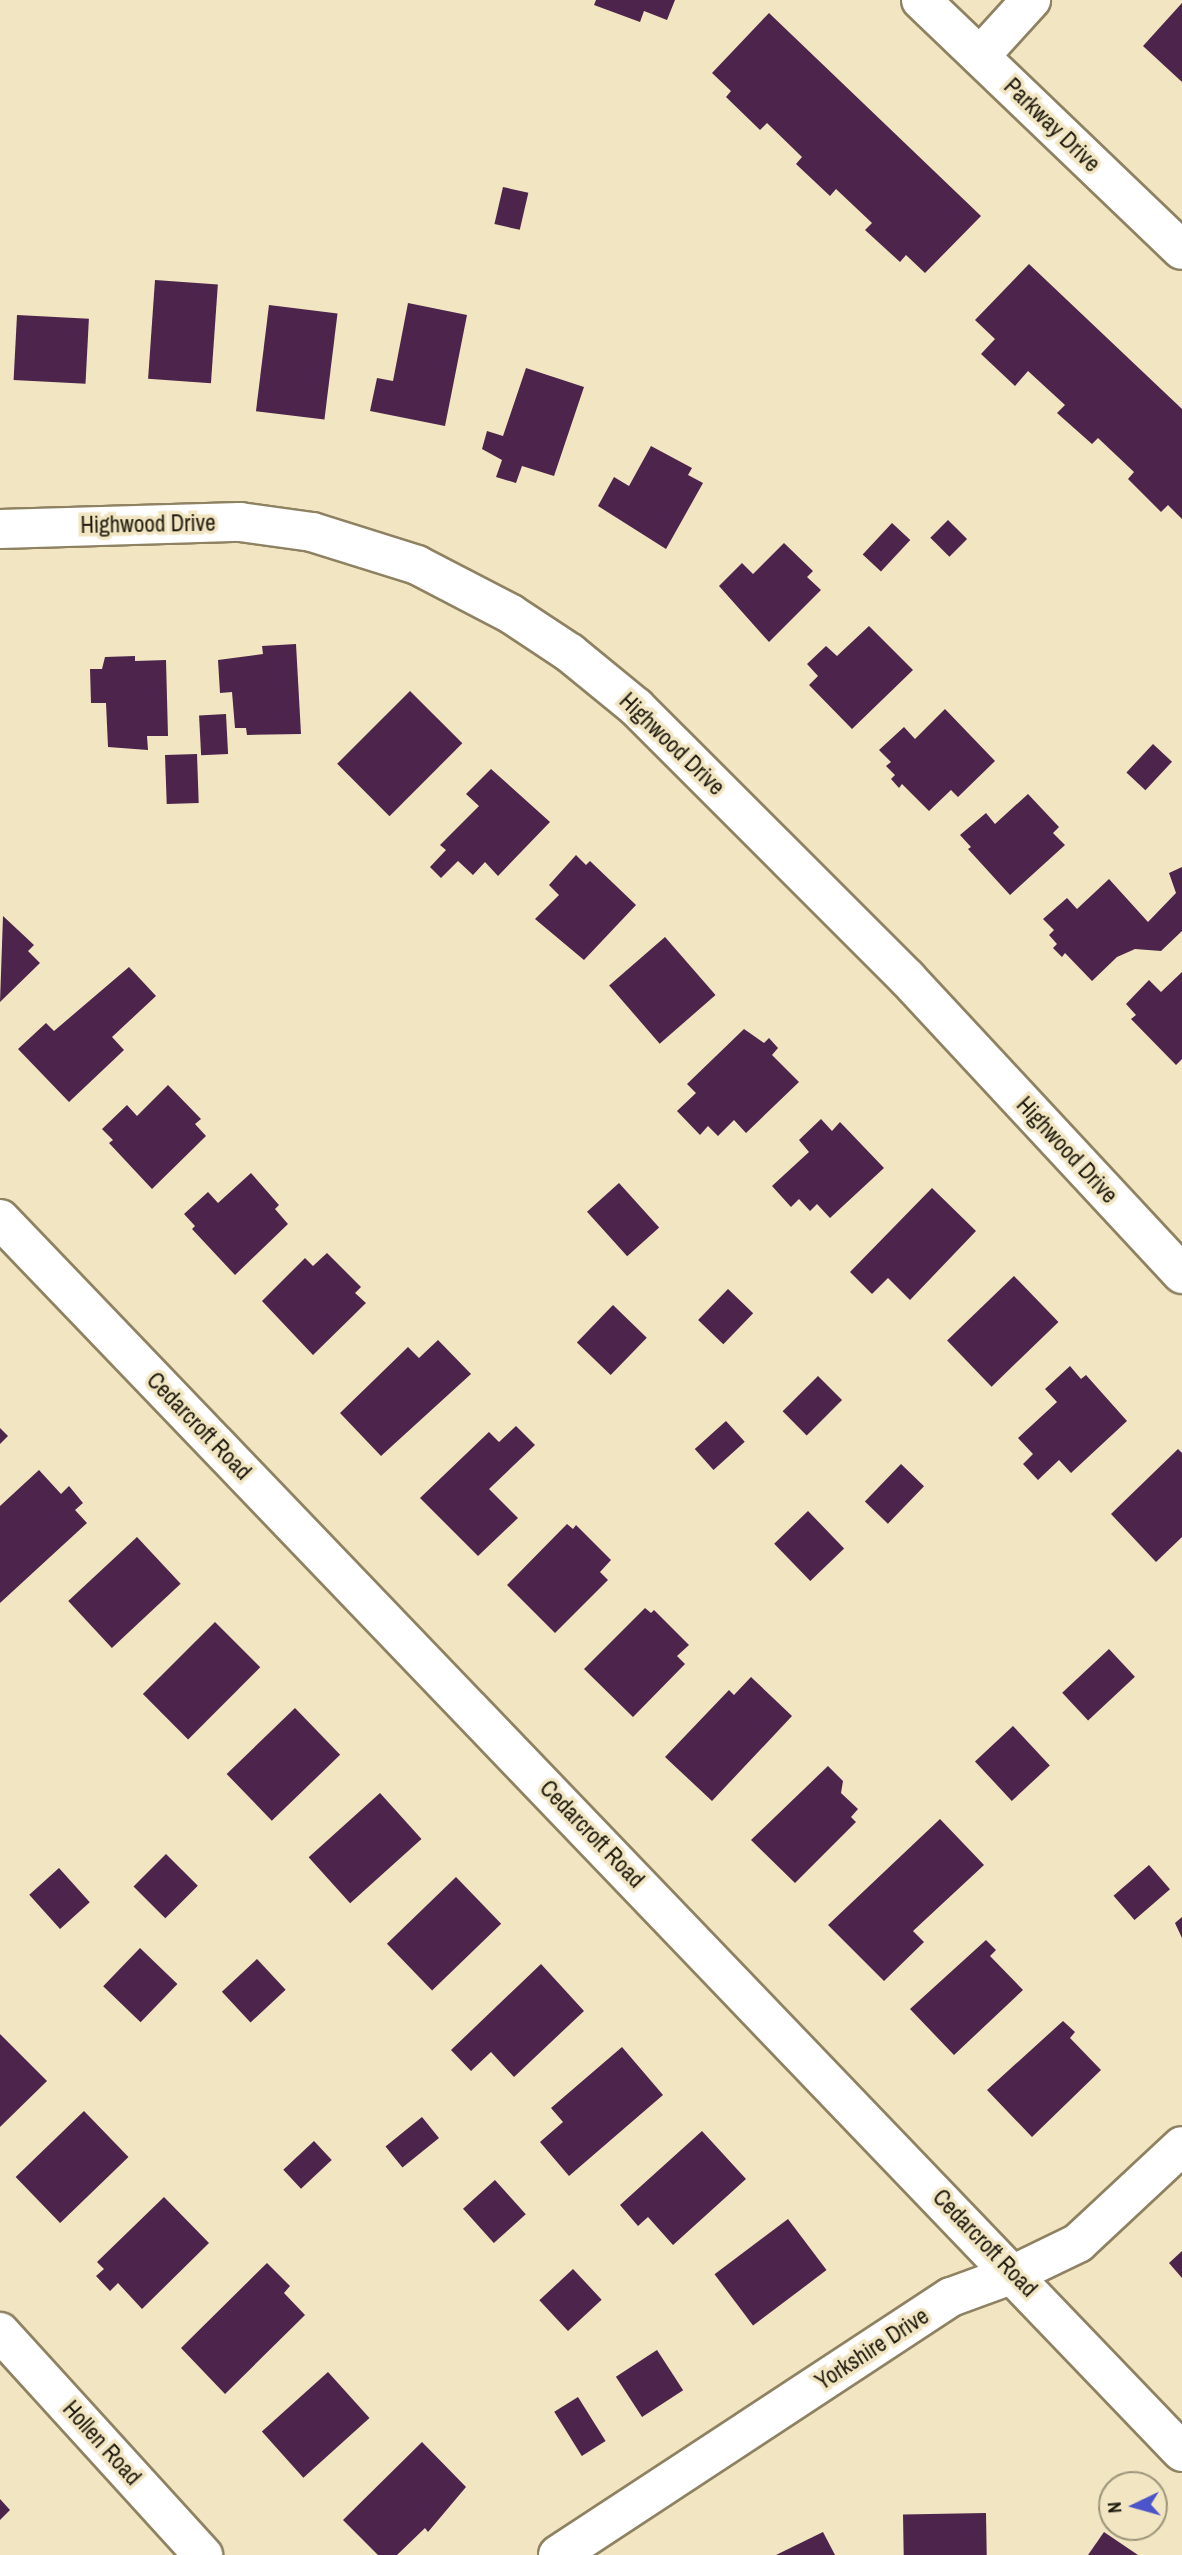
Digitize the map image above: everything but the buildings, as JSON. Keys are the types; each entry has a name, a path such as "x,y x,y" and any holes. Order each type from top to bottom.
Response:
{"street":[{"name":"Parkway Drive","path":"921,0 1182,250"},
{"path":"980,56 1031,0"},
{"name":"Highwood Drive","path":"0,529 240,522 312,532 416,565 511,614 570,653 655,725 907,978 1182,1274"},
{"name":"Cedarcroft Road","path":"0,1219 1182,2452"},
{"name":"Yorkshire Drive","path":"558,2555 951,2297 1014,2274 1078,2243 1182,2146"},
{"name":"Hollen Road","path":"0,2332 203,2555"}]}
